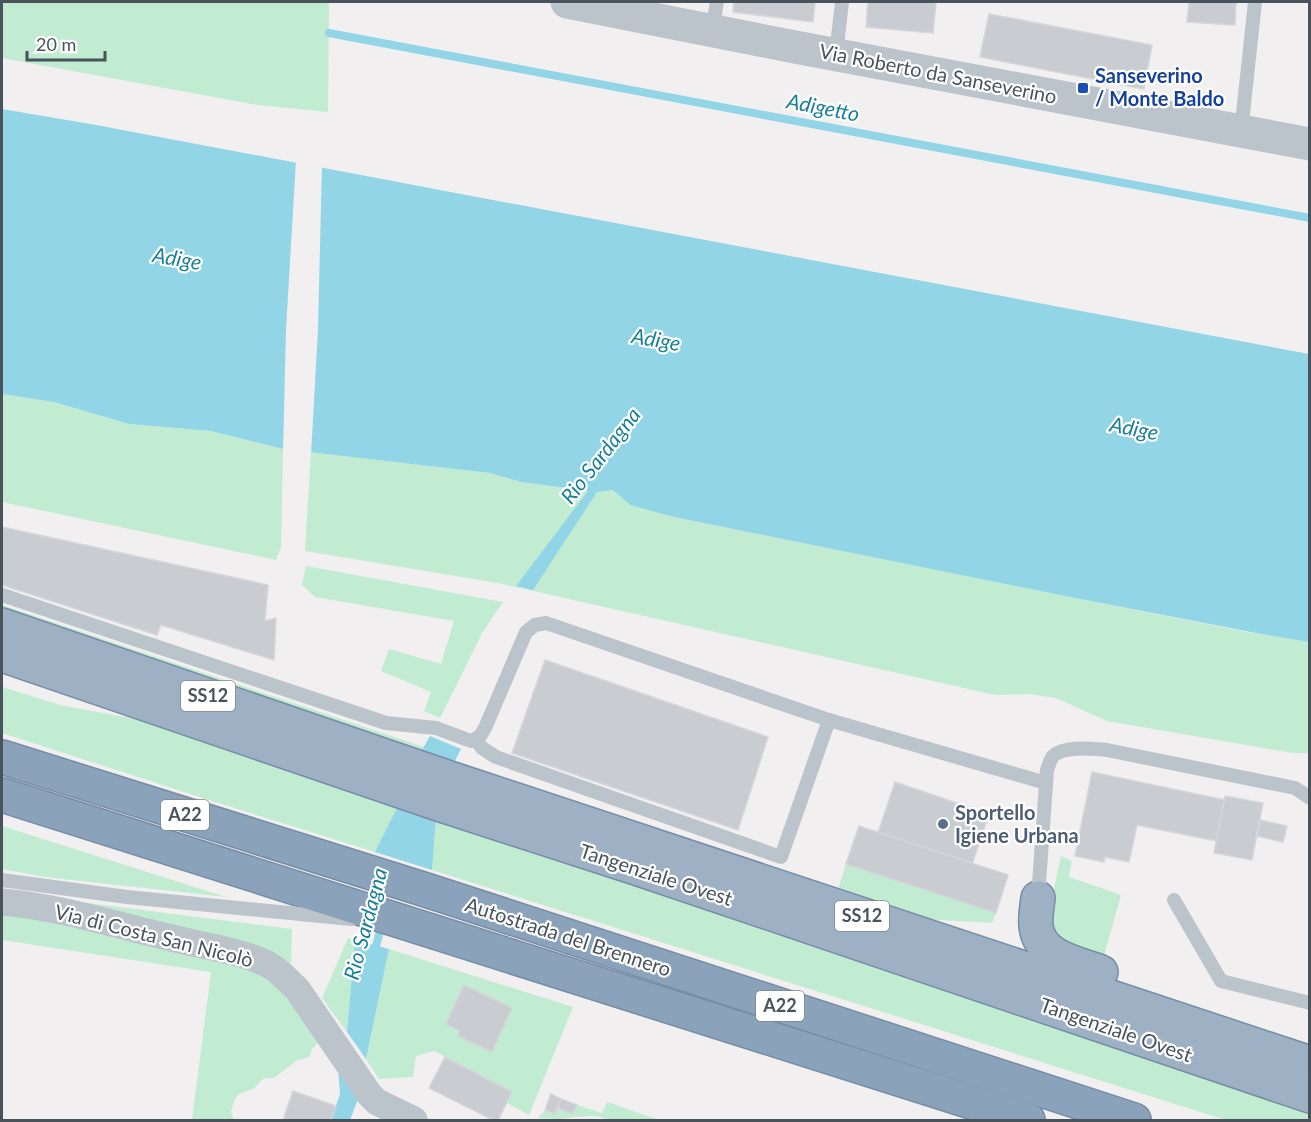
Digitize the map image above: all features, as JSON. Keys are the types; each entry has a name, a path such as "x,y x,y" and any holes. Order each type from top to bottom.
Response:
{"highway":[{"name":"Tangenziale Ovest","path":"2,625 445,791 659,876 1310,1096"},
{"name":"Tangenziale Ovest","path":"2,655 410,779"},
{"name":"Autostrada del Brennero","path":"2,757 426,890 1134,1120"},
{"name":"Tangenziale Ovest","path":"445,791 551,811 1310,1063"},
{"name":"Autostrada del Brennero","path":"2,795 356,914 414,926 1028,1120"},
{"path":"1038,898 1036,928 1042,944 1059,957 1233,1017 1275,1052"}],"street":[{"name":"Via Roberto da Sanseverino","path":"567,2 714,16 836,54 1310,144"},
{"name":"Via di Costa San Nicolò","path":"9,892 56,910 222,950 269,965 297,989 369,1094 377,1102 414,1120"}],"lane":[{"path":"836,54 842,2"},
{"path":"1241,132 1255,2"},
{"path":"2,596 386,723 436,728 471,741 476,740 485,728 523,636 529,628 546,623 829,720 1046,783"},
{"path":"476,740 482,748 496,757 781,857 829,720"},
{"path":"1038,898 1046,783 1051,758 1056,754 1073,749 1093,749 1295,788 1310,798"},
{"path":"2,881 9,892 127,897 356,914"},
{"path":"1174,900 1221,981 1310,1003"}],"green space":[{"path":"2,2 329,2 328,112 258,105 2,58"},
{"path":"2,394 54,402 129,424 211,431 283,449 281,547 276,560 2,502"},
{"path":"311,452 490,473 521,482 592,492 613,490 630,505 674,517 1130,609 1309,642 1309,753 1293,753 1107,721 1056,698 1029,694 995,695 498,583 305,551"},
{"path":"306,566 503,602 482,633 440,718 424,711 431,692 381,671 389,649 441,664 454,621 315,597 302,585"},
{"path":"2,605 424,747 421,752 2,612"},
{"path":"2,687 60,705 146,721 398,806 375,852 2,733"},
{"path":"436,819 1309,1111 1309,1120 1226,1120 432,870"},
{"path":"2,826 226,897 45,877 2,869"},
{"path":"1061,856 1072,861 1069,877 1121,895 1102,963 1070,952 1053,929 1051,921 1053,894"},
{"path":"846,864 996,913 992,923 925,919 838,890"},
{"path":"33,896 292,929 291,970"},
{"path":"2,911 256,969 273,980 320,1041 312,1049 309,1057 299,1059 274,1078 264,1078 253,1089 239,1094 231,1111 234,1120 192,1120 211,972 2,940"},
{"path":"348,938 355,940 347,1032 322,998"},
{"path":"389,949 573,1007 529,1115 507,1103 512,1092 434,1051 416,1056 413,1077 379,1079 366,1059"},
{"path":"607,1102 659,1120 609,1120 590,1116 538,1118 545,1110 555,1114 558,1108 573,1114 577,1105 602,1113"}],"water":[{"name":"Adige","path":"2,109 1309,354 1309,642 1065,596 674,517 630,505 613,490 597,492 533,590 516,586 588,491 521,482 490,473 283,449 211,431 129,424 54,402 2,394"},
{"path":"430,736 461,749 454,763 421,752"},
{"path":"398,806 436,819 432,870 375,852"},
{"path":"355,940 389,949 366,1059 347,1032"},
{"path":"338,1067 358,1099 350,1120 331,1120 340,1094"}],"pier":[{"path":"296,160 322,165 318,329 311,455 283,452 286,329"}],"building":[{"path":"734,2 815,2 813,22 733,12"},
{"path":"868,2 936,2 933,33 866,27"},
{"path":"1189,2 1236,2 1235,25 1187,22"},
{"path":"989,14 1152,45 1144,89 980,57"},
{"path":"2,527 268,585 265,621 276,618 274,660 161,625 157,635 2,585"},
{"path":"545,660 768,737 738,830 512,753"},
{"path":"1092,772 1225,800 1217,841 1137,825 1129,862 1105,857 1104,862 1075,856"},
{"path":"895,782 989,814 972,864 878,833"},
{"path":"1225,796 1263,803 1252,860 1214,853"},
{"path":"1260,820 1287,826 1283,842 1257,836"},
{"path":"859,826 1008,875 996,913 846,864"},
{"path":"464,985 512,1008 492,1052 458,1036 460,1031 446,1024"},
{"path":"445,1057 512,1092 498,1120 493,1120 429,1088"},
{"path":"293,1091 336,1106 331,1120 283,1120"},
{"path":"551,1094 561,1099 555,1114 545,1110"},
{"path":"561,1099 577,1105 573,1114 558,1108"}],"waterway":[{"name":"Adigetto","path":"329,33 1310,218"},
{"name":"Rio Sardagna","path":"374,954 382,923"}],"place":[{"name":"Sanseverino / Monte Baldo","path":"1083,88"},
{"name":"Sportello Igiene Urbana","path":"943,824"}]}
